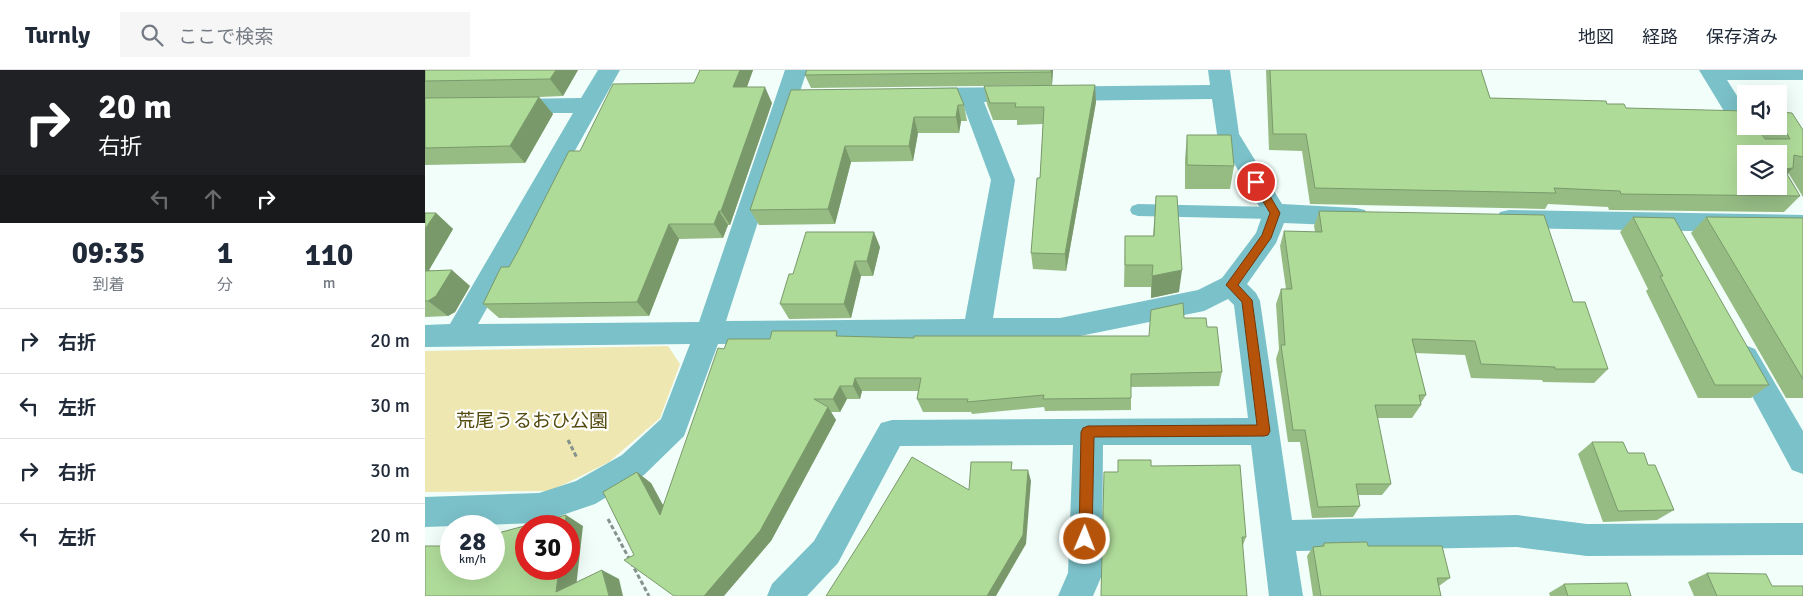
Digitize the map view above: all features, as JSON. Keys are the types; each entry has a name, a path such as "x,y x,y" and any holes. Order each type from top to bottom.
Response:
{"street":[{"path":"458,336 609,70"},
{"path":"425,512 539,508 584,494 633,465 673,428 797,97 796,70"},
{"path":"425,336 1059,329 1204,300 1231,285 1267,236 1275,213 1228,134 1219,70"},
{"path":"1711,72 1803,74"},
{"path":"1711,72 1756,145"},
{"path":"903,96 1223,92"},
{"path":"970,95 1003,180 977,330"},
{"path":"492,106 588,105"},
{"path":"1275,213 1374,218"},
{"path":"1482,219 1669,221 1800,217"},
{"path":"1669,221 1683,246"},
{"path":"1231,285 1247,300 1286,596"},
{"path":"1731,332 1803,460"},
{"path":"784,596 826,552 892,433 1264,431"},
{"path":"1075,596 1085,575 1088,432"},
{"path":"1278,536 1517,532 1587,540 1803,539"}],"lane":[{"path":"1138,210 1275,213"}],"green space":[{"name":"荒尾うるおひ公園","path":"668,346 680,364 660,418 609,462 550,491 425,492 425,351"}],"building":[{"path":"425,70 556,70 550,79 425,81"},
{"path":"700,70 740,70 733,87 765,87 721,211 719,211 714,224 669,224 637,302 483,304 501,267 509,267 518,251 569,151 580,151 613,84 694,83"},
{"path":"807,70 1051,70 1051,72 805,75"},
{"path":"1270,70 1481,70 1490,98 1606,101 1607,104 1624,104 1626,108 1737,111 1737,135 1762,135 1765,139 1790,139 1787,134 1787,113 1792,113 1803,130 1803,157 1794,155 1793,168 1787,169 1787,145 1737,145 1737,195 1787,195 1787,174 1800,196 1621,194 1620,191 1554,188 1556,193 1315,188 1306,134 1273,134"},
{"path":"1095,85 1065,254 1031,253 1037,178 1040,178 1044,107 1015,107 1016,103 990,103 984,86"},
{"path":"957,88 964,105 958,105 956,117 914,117 909,146 845,146 828,209 750,210 791,90"},
{"path":"539,97 510,146 425,148 425,98"},
{"path":"1187,135 1231,135 1234,166 1187,165"},
{"path":"1156,196 1177,196 1182,270 1152,276 1153,265 1125,265 1125,236 1154,236"},
{"path":"1319,211 1544,215 1573,302 1585,302 1608,369 1555,369 1555,367 1481,364 1475,341 1412,339 1426,395 1419,395 1421,405 1375,405 1391,484 1356,484 1360,506 1318,507 1305,430 1293,430 1281,345 1285,345 1281,289 1292,289 1284,231 1322,232"},
{"path":"425,213 436,213 425,229"},
{"path":"1633,217 1674,218 1769,385 1715,385 1660,276 1663,276"},
{"path":"1706,217 1803,218 1803,379"},
{"path":"806,232 874,232 867,261 855,261 844,304 780,304 789,274 793,274"},
{"path":"452,270 436,296 425,301 425,271"},
{"path":"1183,303 1184,318 1206,318 1207,327 1217,327 1222,372 1131,374 1131,398 1043,399 1044,395 967,402 968,399 917,399 921,378 855,378 853,386 840,386 833,399 814,399 828,407 760,531 704,596 674,596 624,560 634,555 603,492 637,472 660,515 718,348 724,349 728,339 770,339 772,331 837,331 836,336 914,338 914,336 1149,336 1151,310"},
{"path":"1592,442 1623,442 1628,453 1644,453 1648,465 1655,465 1674,510 1618,511"},
{"path":"912,457 969,490 971,462 1012,462 1011,470 1028,470 1023,535 987,596 826,596 868,530"},
{"path":"1118,460 1151,460 1151,466 1240,465 1246,537 1242,537 1247,596 1101,596 1104,472 1118,472"},
{"path":"515,528 515,580 558,580 556,592 602,570 609,596 425,596 425,546 440,546 440,580 505,580 505,531"},
{"path":"1367,542 1368,546 1442,546 1450,578 1437,578 1441,596 1321,596 1313,547 1324,546 1324,543"},
{"path":"1707,573 1766,574 1772,586 1803,586 1803,596 1717,596"},
{"path":"1627,583 1631,596 1568,596 1564,584"}],"route":[{"path":"1085,539 1088,432 1264,431 1247,300 1231,285 1267,236 1275,213 1256,182"}]}
